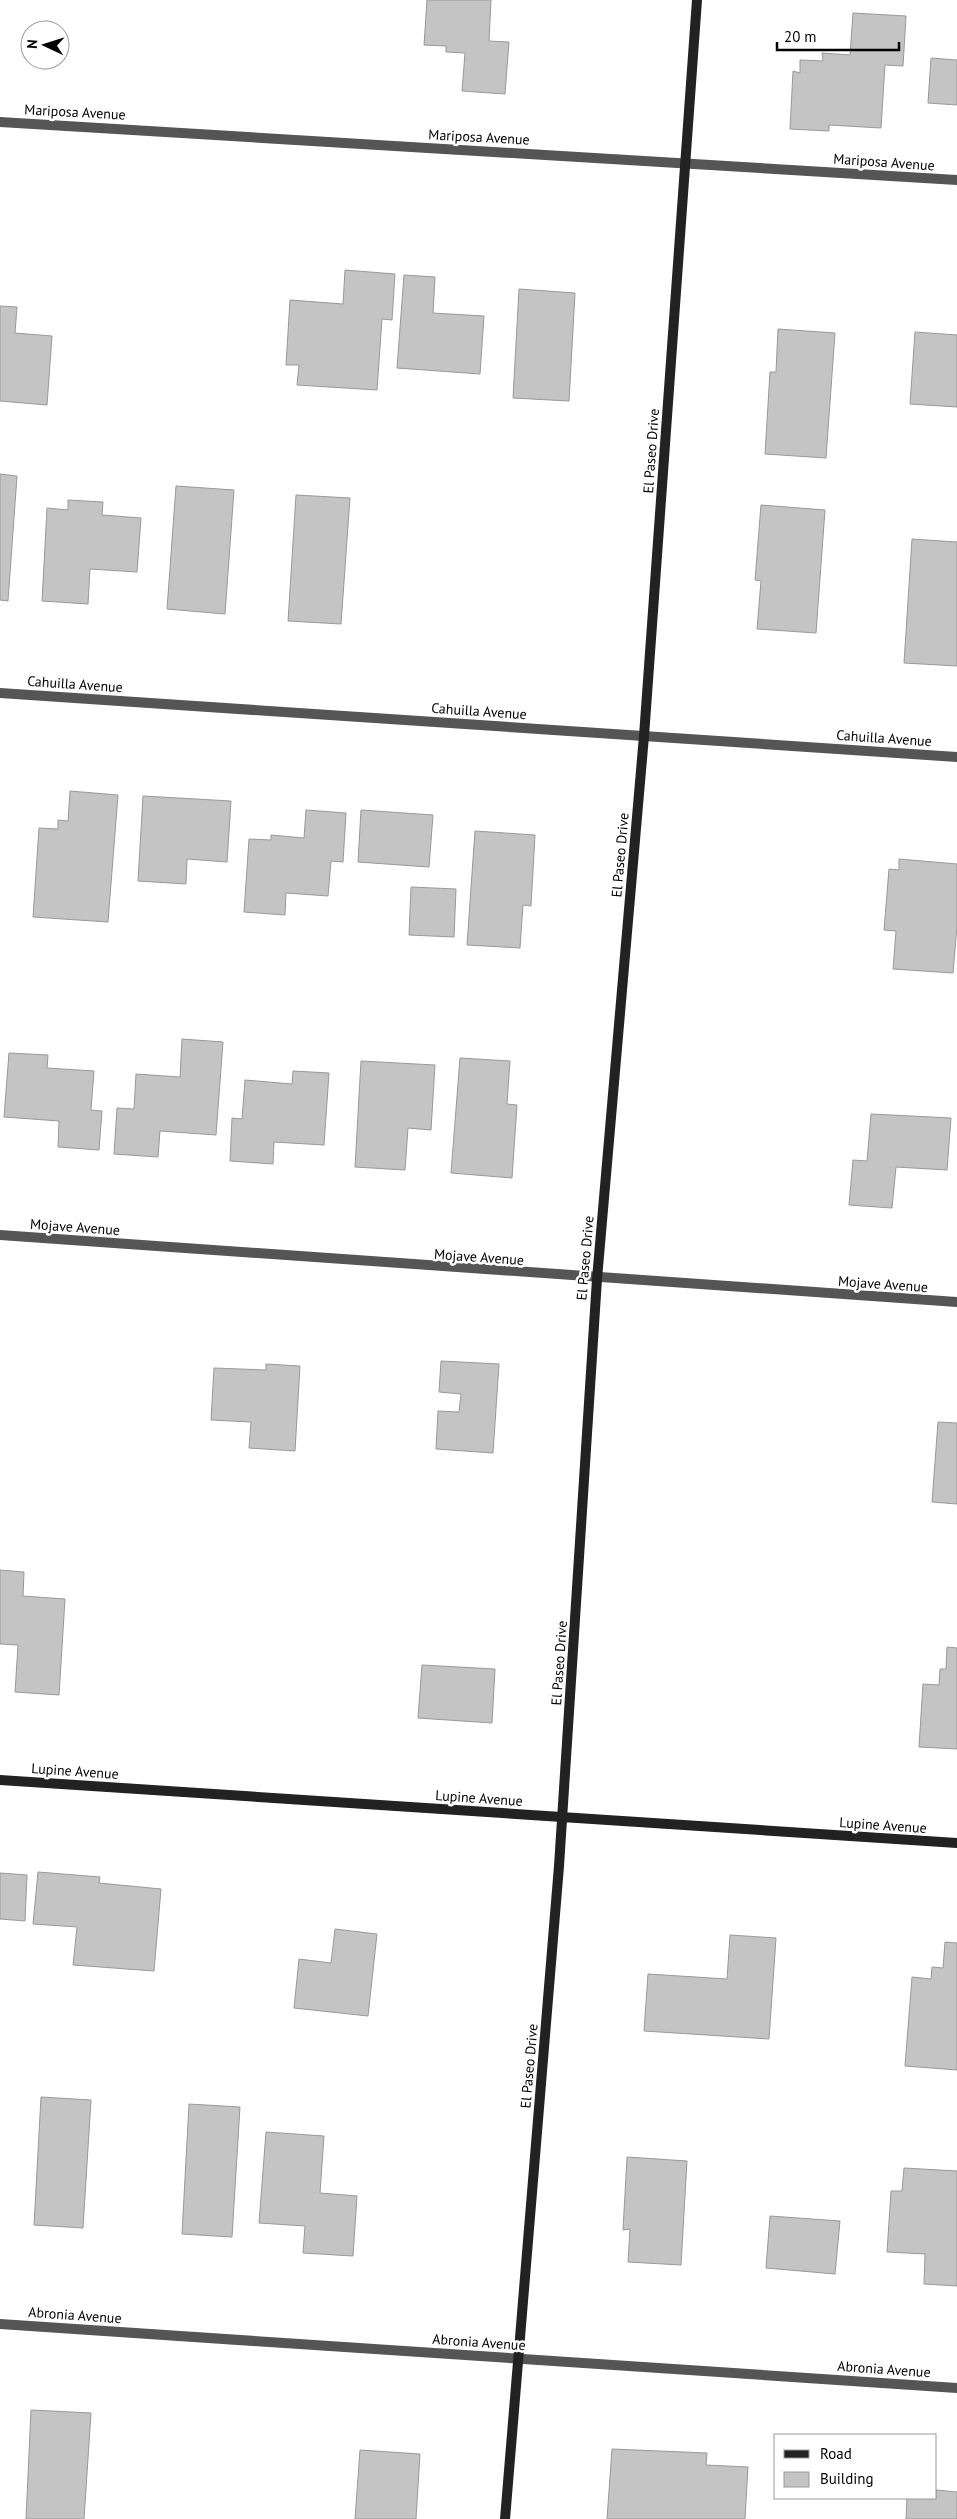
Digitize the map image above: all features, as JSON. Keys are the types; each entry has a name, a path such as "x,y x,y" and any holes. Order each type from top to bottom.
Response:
{"street":[{"name":"El Paseo Drive","path":"505,2519 563,1818 597,1279 644,736 697,0"},
{"name":"Mariposa Avenue","path":"0,122 957,180"},
{"name":"Cahuilla Avenue","path":"0,693 957,757"},
{"name":"Mojave Avenue","path":"0,1236 597,1279 957,1302"},
{"name":"Lupine Avenue","path":"0,1780 957,1843"},
{"name":"Abronia Avenue","path":"0,2324 957,2388"}],"building":[{"path":"427,0 491,0 489,41 509,42 505,94 462,91 465,53 446,52 446,46 424,45"},
{"path":"853,13 906,16 903,66 885,65 881,128 829,125 829,131 790,129 793,71 800,73 800,60 823,61 822,53 850,55"},
{"path":"931,58 957,60 957,105 928,103"},
{"path":"345,270 395,274 392,320 382,319 377,390 297,385 299,365 286,365 290,300 343,304"},
{"path":"404,275 435,277 433,313 484,316 480,374 397,368"},
{"path":"519,289 575,293 569,401 513,398"},
{"path":"0,306 17,307 15,333 52,336 47,405 0,401"},
{"path":"778,329 835,333 826,458 765,454 770,372 776,372"},
{"path":"915,332 957,335 957,407 910,404"},
{"path":"0,474 17,476 8,601 0,600"},
{"path":"176,486 234,490 225,614 167,609"},
{"path":"296,495 350,498 341,624 288,621"},
{"path":"68,500 103,502 102,515 141,518 137,572 90,569 88,604 42,601 47,508 68,510"},
{"path":"761,505 825,510 816,633 757,629 761,581 755,580"},
{"path":"912,539 957,542 957,666 904,663"},
{"path":"70,791 118,795 108,922 33,917 39,828 58,829 58,820 68,821"},
{"path":"143,796 231,801 227,862 187,859 186,884 138,881"},
{"path":"306,810 346,813 343,862 331,861 328,896 286,893 285,915 244,912 249,839 271,840 271,835 304,838"},
{"path":"361,810 433,815 429,867 358,862"},
{"path":"475,831 535,835 531,906 523,905 520,948 467,945"},
{"path":"899,859 957,864 957,926 953,973 893,969 896,931 884,930 889,869 899,870"},
{"path":"411,887 456,889 454,937 409,935"},
{"path":"182,1039 223,1042 216,1135 160,1131 158,1157 114,1154 117,1108 134,1109 136,1074 180,1077"},
{"path":"9,1053 48,1055 47,1068 94,1071 91,1110 102,1111 99,1150 58,1147 59,1121 4,1117"},
{"path":"460,1058 510,1061 507,1104 517,1105 512,1178 451,1173"},
{"path":"361,1061 435,1065 431,1130 408,1128 405,1170 355,1167"},
{"path":"293,1071 329,1073 324,1145 274,1142 273,1164 230,1161 232,1118 242,1119 245,1080 292,1084"},
{"path":"871,1114 951,1118 947,1170 896,1167 892,1208 849,1205 853,1160 867,1161"},
{"path":"441,1361 499,1364 493,1453 436,1449 438,1411 459,1412 461,1394 439,1392"},
{"path":"266,1364 300,1366 295,1451 249,1448 251,1422 211,1420 214,1368 266,1370"},
{"path":"938,1422 957,1423 957,1504 932,1502"},
{"path":"0,1570 24,1572 23,1596 65,1599 59,1695 15,1692 18,1645 0,1644"},
{"path":"947,1647 957,1648 957,1749 919,1747 923,1684 939,1685 940,1669 946,1669"},
{"path":"422,1665 495,1669 492,1723 418,1718"},
{"path":"38,1872 100,1877 99,1883 161,1889 154,1971 73,1965 77,1927 33,1924"},
{"path":"0,1873 27,1875 25,1921 0,1919"},
{"path":"335,1929 377,1934 368,2016 294,2008 299,1959 331,1963"},
{"path":"730,1935 776,1938 769,2039 644,2031 648,1974 727,1979"},
{"path":"945,1942 957,1943 957,2070 905,2066 912,1977 931,1979 932,1967 943,1968"},
{"path":"41,2097 91,2100 83,2228 34,2225"},
{"path":"189,2104 240,2107 232,2237 182,2234"},
{"path":"266,2132 324,2136 320,2193 357,2196 353,2256 303,2253 305,2226 259,2223"},
{"path":"627,2157 687,2161 681,2265 628,2262 630,2229 623,2230"},
{"path":"904,2168 957,2171 957,2286 924,2284 925,2254 887,2252 891,2191 902,2191"},
{"path":"770,2216 840,2221 835,2274 766,2268"},
{"path":"31,2410 91,2413 84,2519 26,2519"},
{"path":"612,2449 707,2453 706,2465 748,2467 745,2519 607,2519"},
{"path":"360,2450 420,2454 416,2519 355,2519"},
{"path":"937,2490 957,2492 957,2519 906,2519 907,2499 937,2499"}]}
